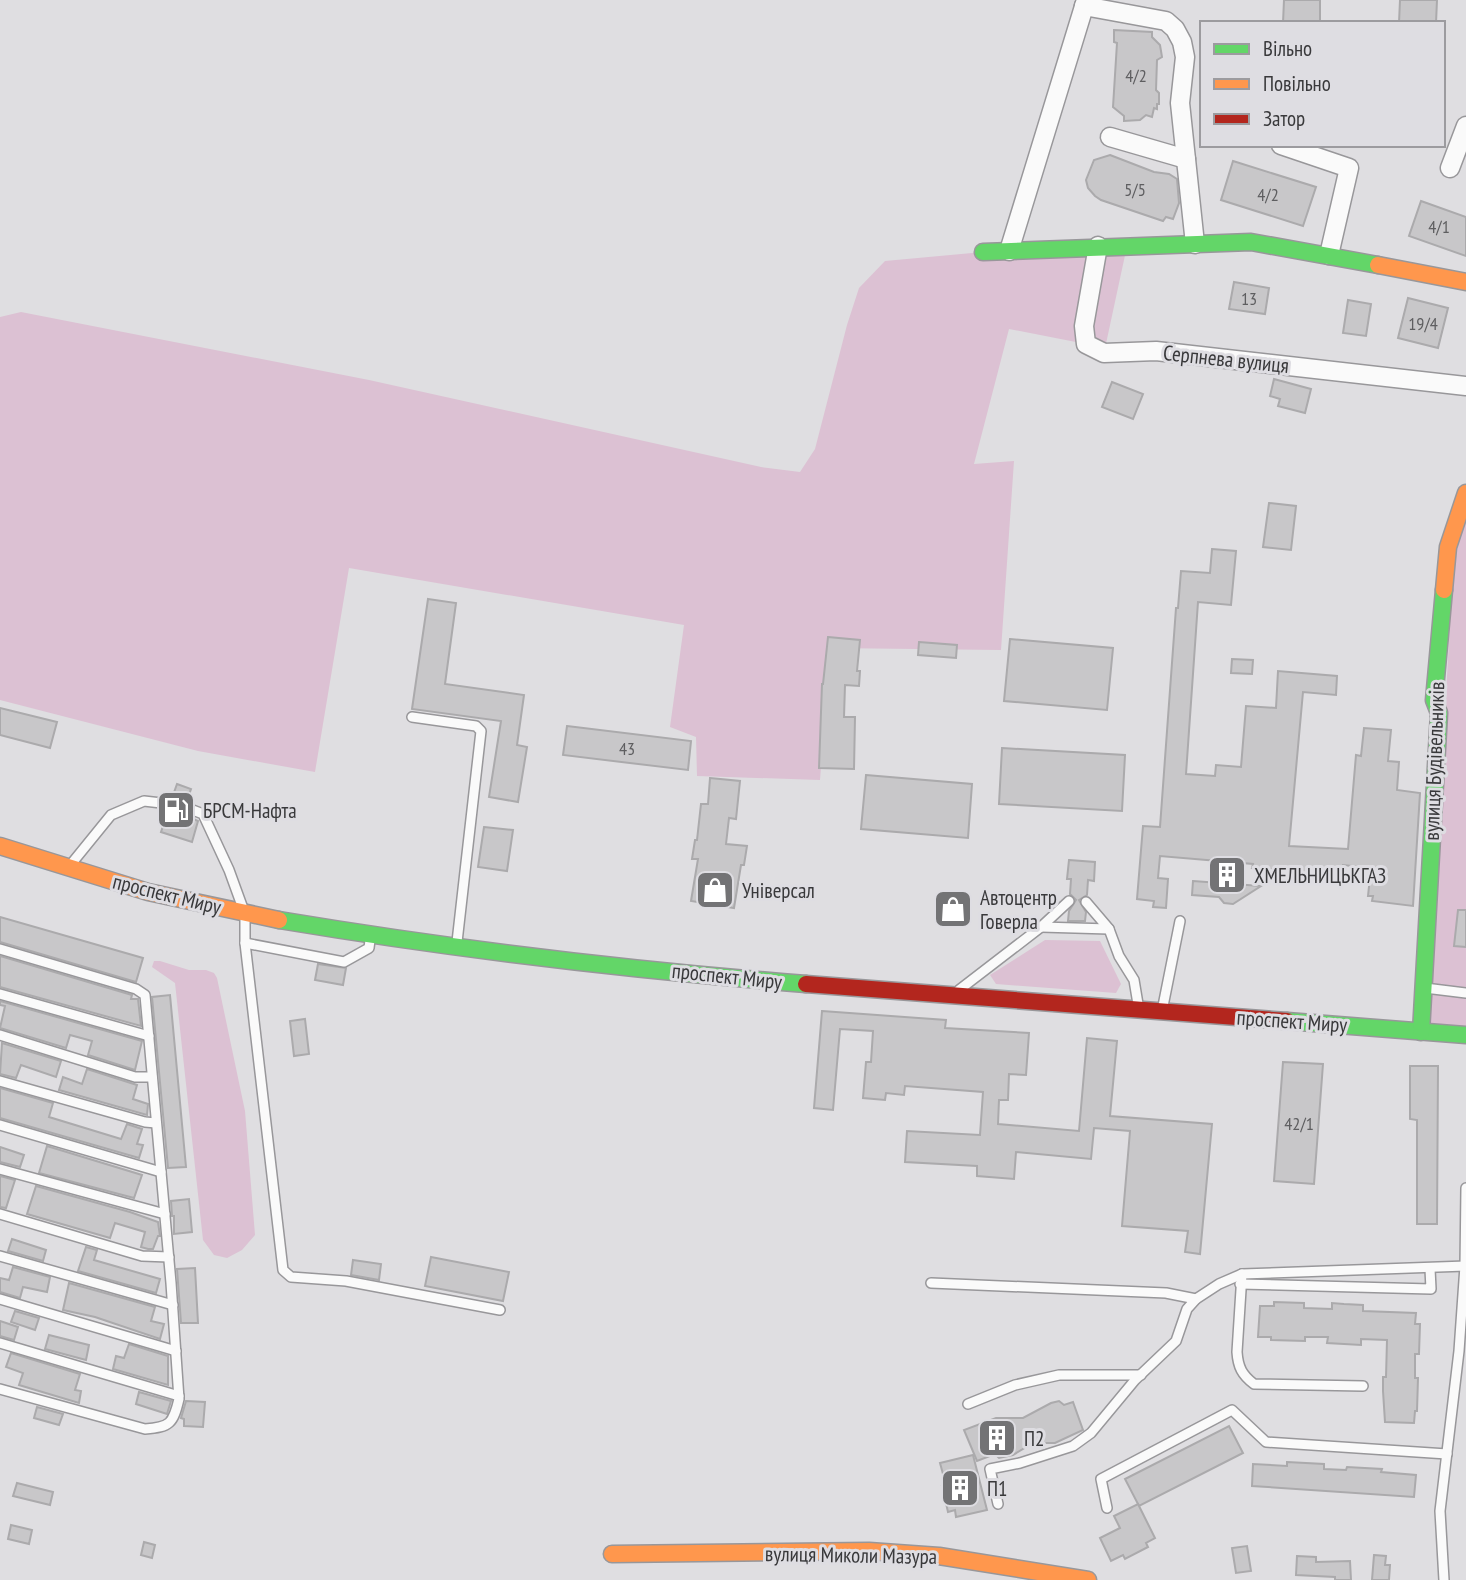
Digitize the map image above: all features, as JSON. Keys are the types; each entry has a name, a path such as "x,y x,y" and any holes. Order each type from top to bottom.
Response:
{"street":[{"path":"1009,251 1085,3 1166,21 1175,29 1182,42 1185,57 1180,103 1195,244"},
{"path":"1450,168 1466,126"},
{"path":"1110,137 1186,159"},
{"path":"1287,147 1349,168 1329,255"},
{"path":"982,252 1251,242 1466,282"},
{"name":"Серпнева вулиця","path":"1098,246 1084,326 1086,344 1104,353 1156,351 1466,386"},
{"name":"вулиця Будівельників","path":"1421,1032 1439,713 1434,700 1452,547 1466,493"},
{"name":"проспект Миру","path":"0,846 148,892 245,914 371,936 456,947 736,978 1466,1035"},
{"name":"вулиця Миколи Мазура","path":"612,1554 869,1551 939,1556 1088,1580"}],"lane":[{"path":"412,717 476,726 481,731 456,947"},
{"path":"69,867 111,815 144,801 170,804"},
{"path":"185,807 203,814 229,870 245,914 245,943 284,1270 290,1277 346,1281 500,1310"},
{"path":"953,995 1041,927 1069,901"},
{"path":"1086,902 1109,929 1119,956 1134,980 1139,1009"},
{"path":"1162,1011 1180,920"},
{"path":"1041,927 1109,929"},
{"path":"245,943 344,962 369,948 371,936"},
{"path":"0,949 136,989 145,995 179,1396 171,1423 162,1428 145,1429 0,1389"},
{"path":"1424,988 1466,993"},
{"path":"0,994 149,1036"},
{"path":"0,1035 135,1077 152,1076"},
{"path":"0,1081 156,1123"},
{"path":"0,1125 161,1172"},
{"path":"0,1169 165,1214"},
{"path":"1444,1580 1440,1511 1465,1266 1466,1188"},
{"path":"0,1214 142,1256 169,1257"},
{"path":"0,1256 173,1305"},
{"path":"998,1504 990,1469 1020,1463 1073,1446 1091,1433 1141,1375 1176,1341 1187,1309 1196,1299 1219,1284 1241,1279 1465,1266"},
{"path":"1241,1279 1431,1289 1430,1269"},
{"path":"1241,1279 1237,1352 1238,1364 1245,1377 1254,1384 1363,1386"},
{"path":"931,1283 1166,1293 1196,1299"},
{"path":"0,1299 176,1351"},
{"path":"0,1343 179,1396"},
{"path":"968,1404 1015,1385 1059,1375 1141,1375"},
{"path":"1107,1508 1101,1479 1232,1410 1266,1442 1447,1454"}],"shaded area":[{"path":"1127,246 1104,353 1086,344 1009,329 974,464 1014,461 1001,650 830,648 820,780 697,776 696,737 670,727 684,625 349,568 315,772 198,751 0,700 0,317 21,312 369,380 761,467 800,472 815,449 859,288 885,261 983,252"},
{"path":"1466,512 1466,1028 1428,1025 1454,548"},
{"path":"1045,940 1100,941 1121,984 1116,993 996,984 990,975"},
{"path":"154,961 189,970 206,970 214,973 217,978 245,1111 255,1235 242,1250 227,1258 214,1255 203,1240 175,983 152,967"}],"building":[{"path":"1284,0 1320,0 1320,21 1283,21"},
{"path":"1400,0 1437,0 1436,21 1399,21"},
{"path":"1114,30 1152,32 1152,37 1160,45 1162,57 1157,60 1156,90 1159,93 1159,104 1157,109 1154,108 1152,117 1146,115 1140,120 1124,121 1124,116 1113,107 1117,43 1114,42"},
{"path":"1110,155 1177,179 1179,203 1173,219 1166,217 1163,221 1095,196 1088,188 1086,180 1094,160"},
{"path":"1233,161 1316,187 1303,226 1221,200"},
{"path":"1421,201 1466,217 1466,256 1409,236"},
{"path":"1234,282 1269,288 1265,314 1229,309"},
{"path":"1408,298 1448,308 1438,348 1398,338"},
{"path":"1348,300 1371,304 1366,336 1343,333"},
{"path":"1274,379 1311,389 1305,413 1278,406 1280,399 1270,396"},
{"path":"1112,382 1143,394 1133,419 1102,407"},
{"path":"1269,503 1296,506 1291,550 1263,547"},
{"path":"1212,549 1236,551 1231,605 1198,602 1186,774 1215,776 1216,765 1241,767 1246,706 1276,708 1278,671 1337,676 1336,695 1303,692 1289,846 1348,849 1356,755 1361,756 1364,728 1391,730 1388,761 1399,762 1397,790 1420,793 1413,906 1372,901 1373,896 1368,896 1371,868 1343,865 1342,876 1300,874 1299,877 1286,876 1286,870 1252,868 1253,864 1160,856 1158,878 1168,879 1166,908 1153,907 1154,901 1137,899 1143,826 1160,827 1181,571 1210,573"},
{"path":"428,599 456,603 445,684 524,695 517,745 527,747 518,802 489,797 501,721 412,709"},
{"path":"828,637 860,640 857,671 860,671 859,686 845,685 844,717 855,717 854,769 819,768 822,684"},
{"path":"1010,639 1113,648 1107,710 1004,701"},
{"path":"919,642 957,645 956,658 918,655"},
{"path":"1232,659 1253,660 1252,674 1231,673"},
{"path":"0,708 57,722 50,748 0,735"},
{"path":"567,726 691,741 688,770 563,755"},
{"path":"1002,748 1125,755 1122,811 999,804"},
{"path":"866,775 972,784 968,838 861,829"},
{"path":"710,778 740,781 736,819 729,818 726,844 747,846 734,908 691,901 698,859 692,859 701,804 708,804"},
{"name":"БРСМ-Нафта","path":"177,784 191,789 187,800 181,801 178,807 183,814 198,821 192,842 161,832 168,811 177,805 172,798"},
{"path":"484,827 513,830 507,871 478,867"},
{"path":"1069,860 1095,862 1094,881 1088,880 1087,895 1079,900 1086,912 1085,921 1068,921 1069,911 1076,900 1070,894 1071,879 1067,879"},
{"path":"1193,881 1261,886 1233,904 1224,903 1219,897 1192,895"},
{"path":"1458,910 1466,910 1466,947 1454,946"},
{"path":"0,917 143,958 136,982 0,942"},
{"path":"0,956 132,995 131,999 138,999 141,1026 0,987"},
{"path":"318,964 346,968 343,985 315,980"},
{"path":"170,995 186,1167 168,1168 152,997"},
{"path":"0,1001 142,1041 135,1070 88,1055 92,1041 70,1035 66,1048 0,1028 5,1006 0,1005"},
{"path":"822,1011 946,1020 945,1028 1029,1033 1026,1075 1009,1074 1008,1100 999,1100 998,1124 1079,1131 1087,1038 1117,1041 1110,1116 1212,1124 1200,1254 1185,1252 1188,1231 1122,1226 1130,1131 1094,1128 1091,1159 1016,1152 1014,1179 977,1176 977,1166 905,1162 907,1131 980,1135 983,1092 905,1086 904,1095 886,1093 885,1100 863,1098 866,1062 871,1062 873,1031 840,1029 833,1110 814,1108"},
{"path":"305,1019 309,1054 294,1056 290,1021"},
{"path":"2,1043 61,1061 56,1077 21,1065 16,1078 0,1074"},
{"path":"1283,1062 1323,1064 1314,1184 1274,1181"},
{"path":"1410,1066 1438,1066 1437,1224 1417,1224 1417,1120 1410,1119"},
{"path":"87,1069 137,1085 133,1099 148,1104 147,1115 59,1090 63,1077 82,1084"},
{"path":"0,1088 53,1103 49,1117 121,1139 127,1124 142,1129 137,1144 143,1145 139,1158 0,1118"},
{"path":"47,1146 142,1175 134,1198 39,1173"},
{"path":"0,1147 24,1155 20,1167 0,1162"},
{"path":"0,1176 15,1180 6,1208 0,1207"},
{"path":"36,1186 158,1222 160,1236 153,1249 148,1249 141,1247 145,1232 115,1223 110,1238 27,1214"},
{"path":"189,1199 192,1232 174,1234 171,1201"},
{"path":"12,1239 46,1250 43,1261 8,1251"},
{"path":"86,1247 97,1250 94,1260 160,1279 156,1293 78,1271"},
{"path":"431,1257 509,1272 503,1301 425,1286"},
{"path":"353,1260 381,1264 379,1280 351,1275"},
{"path":"13,1267 50,1277 47,1292 23,1287 20,1298 0,1292 0,1278 9,1280"},
{"path":"195,1268 198,1323 181,1323 177,1269"},
{"path":"69,1283 155,1307 151,1321 164,1324 160,1339 95,1317 63,1310"},
{"path":"1274,1302 1304,1303 1304,1308 1332,1309 1332,1303 1363,1305 1363,1311 1416,1313 1415,1324 1420,1324 1419,1354 1415,1354 1415,1378 1418,1378 1414,1423 1385,1422 1383,1377 1386,1377 1387,1340 1361,1339 1361,1345 1327,1343 1328,1337 1305,1337 1305,1341 1258,1337 1260,1306 1274,1306"},
{"path":"15,1311 39,1318 35,1330 11,1322"},
{"path":"0,1321 18,1327 14,1340 0,1336"},
{"path":"49,1335 89,1345 86,1360 45,1349"},
{"path":"129,1344 168,1356 168,1385 113,1369 116,1356 124,1358"},
{"path":"11,1353 80,1374 75,1390 81,1391 79,1403 19,1385 23,1373 6,1367"},
{"path":"139,1392 171,1401 167,1414 136,1404"},
{"path":"186,1401 205,1402 203,1427 184,1426 184,1419 181,1418"},
{"path":"1059,1401 1064,1405 1073,1402 1083,1430 1055,1443 1033,1443 1013,1455 999,1458 995,1454 977,1461 964,1430 996,1418 1023,1418"},
{"path":"37,1407 63,1414 59,1425 34,1418"},
{"path":"1229,1426 1243,1453 1139,1506 1125,1479"},
{"name":"П1","path":"973,1455 987,1510 956,1517 955,1510 948,1512 942,1486 946,1485 940,1463"},
{"path":"1287,1462 1324,1464 1324,1469 1382,1469 1381,1472 1416,1475 1414,1497 1252,1486 1253,1464 1287,1466"},
{"path":"17,1483 53,1492 50,1505 13,1496"},
{"path":"1138,1504 1155,1538 1146,1543 1148,1547 1125,1559 1123,1555 1111,1561 1100,1538 1120,1528 1114,1516"},
{"path":"11,1525 32,1530 29,1544 8,1539"},
{"path":"144,1542 155,1545 152,1558 141,1555"},
{"path":"1247,1546 1251,1571 1236,1573 1232,1548"},
{"path":"1374,1555 1386,1556 1385,1565 1390,1565 1389,1580 1372,1580"},
{"path":"1297,1556 1316,1557 1316,1562 1350,1561 1351,1580 1296,1575"}],"traffic: fast":[{"path":"983,252 1251,242 1378,265"},
{"path":"1421,1032 1439,713 1434,700 1444,590"},
{"path":"279,920 542,958 806,984"},
{"path":"1287,1021 1466,1035"}],"traffic: slow":[{"path":"1378,265 1466,282"},
{"path":"1444,590 1448,547 1466,493"},
{"path":"0,846 148,892 279,920"},
{"path":"612,1554 869,1551 939,1556 1088,1580"}],"traffic: jam":[{"path":"806,984 1287,1021"}],"place":[{"name":"БРСМ-Нафта","path":"176,810"},
{"name":"ХМЕЛЬНИЦЬКГАЗ","path":"1227,875"},
{"name":"Універсал","path":"715,890"},
{"name":"Автоцентр Говерла","path":"953,909"},
{"name":"П2","path":"997,1438"},
{"name":"П1","path":"960,1488"}]}
